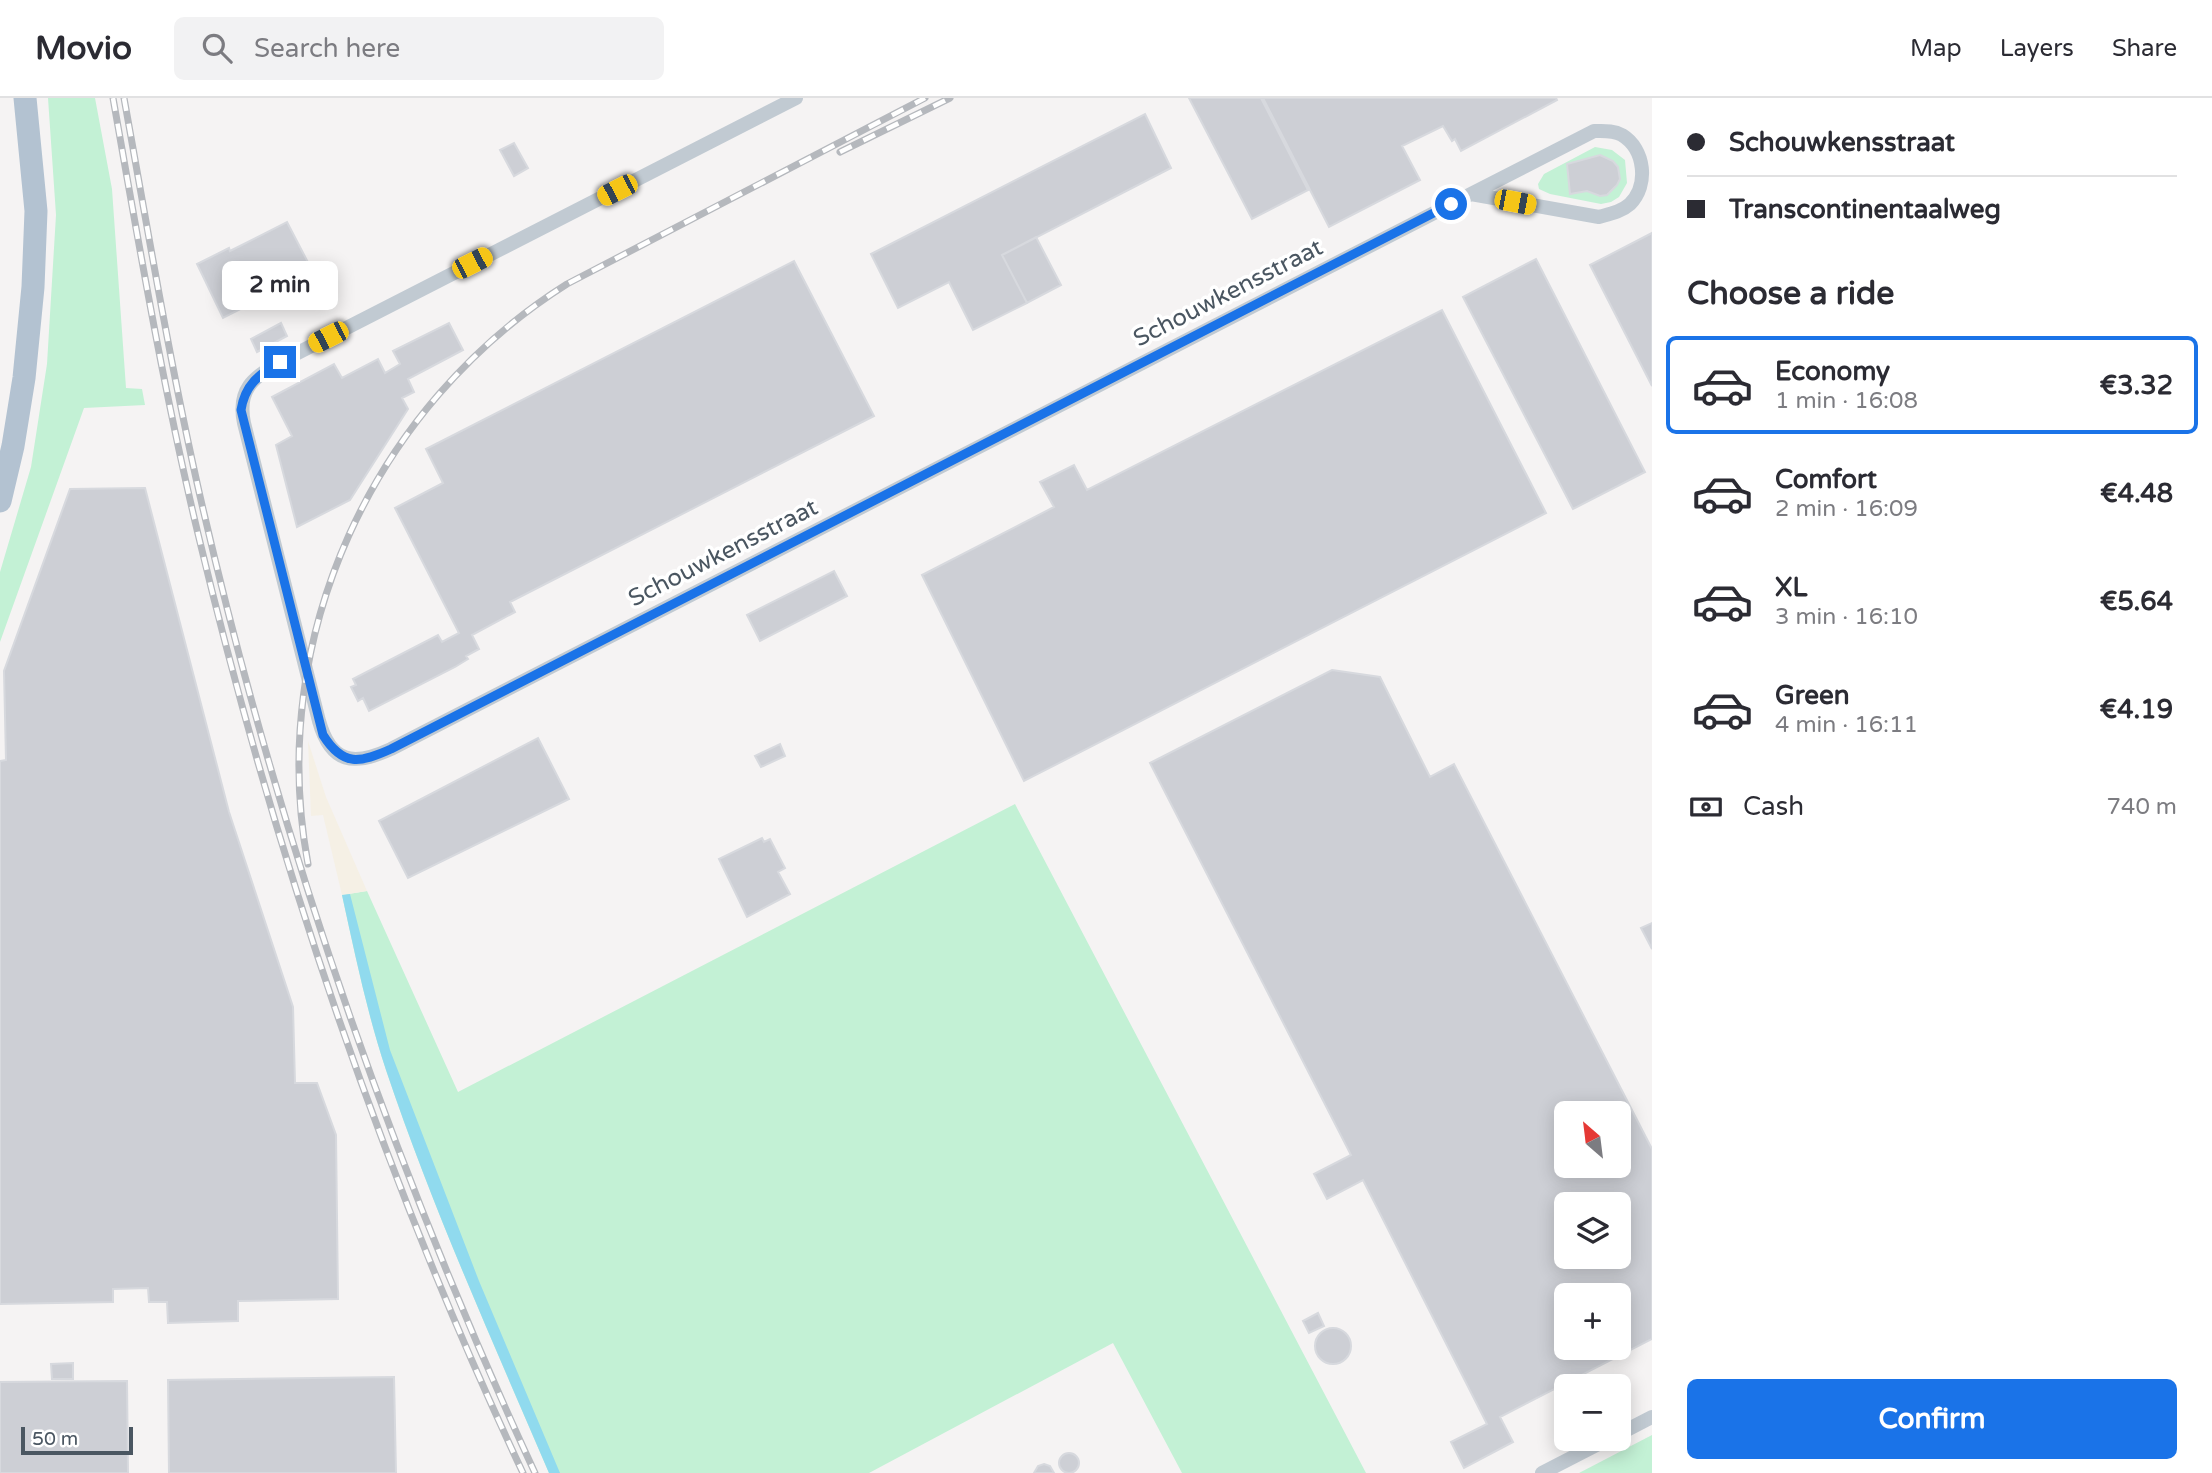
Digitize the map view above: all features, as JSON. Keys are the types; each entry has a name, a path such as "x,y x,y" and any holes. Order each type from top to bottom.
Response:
{"main road":[{"path":"0,501 13,446 24,378 33,287 36,211 25,98"}],"street":[{"name":"Schouwkensstraat","path":"788,100 280,362 249,385 241,410 244,423 323,735 336,753 356,761 377,756 403,743 1471,194 1594,131 1621,135 1633,144 1641,159 1642,177 1630,204 1615,213 1599,217 1471,194"},
{"path":"1631,1428 1652,1417"},
{"path":"1542,1473 1585,1451"}],"green space":[{"path":"48,98 95,98 112,189 126,388 142,389 145,405 84,408 0,642 0,572 31,467 47,364 56,215"},
{"path":"1595,147 1612,150 1625,160 1627,183 1619,197 1601,204 1550,194 1539,189 1538,184 1544,174"},
{"path":"1015,804 1366,1473 1182,1473 1113,1343 869,1473 549,1473 463,1273 404,1121 373,1027 342,895 367,891 458,1092"},
{"path":"1652,1435 1652,1473 1579,1473 1621,1451 1631,1451 1631,1446"}],"sand":[{"path":"308,741 326,797 367,891 342,895 323,815 311,816"}],"water":[{"path":"350,894 390,1050 479,1281 560,1473 549,1473 463,1273 404,1121 379,1049 362,983 342,895"}],"building":[{"path":"1189,98 1261,98 1308,190 1252,219"},
{"path":"1263,98 1557,100 1461,151 1455,139 1452,141 1443,126 1402,146 1420,180 1329,227"},
{"path":"1145,114 1171,168 1002,255 1027,303 973,330 949,282 898,308 871,254"},
{"path":"514,143 528,168 514,176 500,150"},
{"path":"1600,155 1613,161 1618,167 1620,179 1617,185 1607,195 1600,196 1587,191 1570,194 1567,164"},
{"path":"287,222 313,272 223,318 197,264 229,248 230,251"},
{"path":"1652,233 1652,386 1590,265"},
{"path":"1036,237 1061,285 1027,303 1002,255"},
{"path":"1536,259 1645,472 1573,509 1463,297"},
{"path":"794,261 874,416 510,602 515,612 472,635 479,649 466,656 468,659 455,667 369,711 363,698 358,701 351,687 356,685 353,679 438,635 442,642 459,633 395,508 443,483 426,449"},
{"path":"1442,310 1546,513 1024,781 922,575 1054,507 1040,482 1074,465 1087,490"},
{"path":"281,323 287,336 257,352 251,339"},
{"path":"449,323 463,350 408,379 414,392 402,398 408,409 350,500 297,527 276,445 292,436 272,397 334,364 342,378 378,359 385,373 400,364 393,351"},
{"path":"145,488 229,812 293,1007 295,1083 317,1083 336,1135 338,1299 238,1301 238,1321 168,1323 167,1302 149,1302 148,1288 113,1289 113,1302 0,1304 0,761 6,760 4,671 70,489"},
{"path":"834,571 847,596 760,641 747,615"},
{"path":"1332,670 1380,677 1430,777 1454,764 1627,1101 1554,1101 1554,1178 1631,1178 1631,1108 1652,1149 1652,1339 1631,1350 1631,1283 1554,1283 1554,1360 1611,1360 1584,1374 1554,1374 1554,1389 1500,1417 1513,1442 1464,1468 1451,1442 1487,1424 1363,1180 1327,1199 1314,1174 1351,1155 1150,763"},
{"path":"538,738 569,799 408,878 379,821"},
{"path":"780,744 785,756 761,767 755,756"},
{"path":"762,838 764,842 770,839 785,868 778,872 790,894 747,917 719,859"},
{"path":"1652,923 1652,949 1641,928"},
{"path":"1318,1313 1324,1326 1309,1333 1303,1321"},
{"path":"1333,1328 1346,1333 1351,1346 1346,1359 1333,1364 1320,1359 1315,1346 1320,1333"},
{"path":"73,1363 73,1379 52,1379 51,1364"},
{"path":"394,1377 396,1473 169,1473 168,1380"},
{"path":"127,1381 128,1473 0,1473 0,1382"},
{"path":"1069,1453 1076,1456 1079,1463 1076,1470 1069,1473 1062,1470 1059,1463 1062,1456"},
{"path":"1038,1466 1050,1466 1054,1473 1034,1473"}],"railway":[{"path":"113,98 174,429 229,658 262,777 337,1014 379,1130 424,1246 523,1473"},
{"path":"124,98 189,446 264,746 342,993 386,1115 432,1236 535,1473"},
{"path":"308,864 299,779 303,695 320,613 349,535 389,462 439,394 498,335 567,284 925,98"},
{"path":"840,152 950,98"}],"route":[{"path":"280,362 249,385 244,393 241,410 323,735 336,753 356,761 391,749 1451,204"}]}
